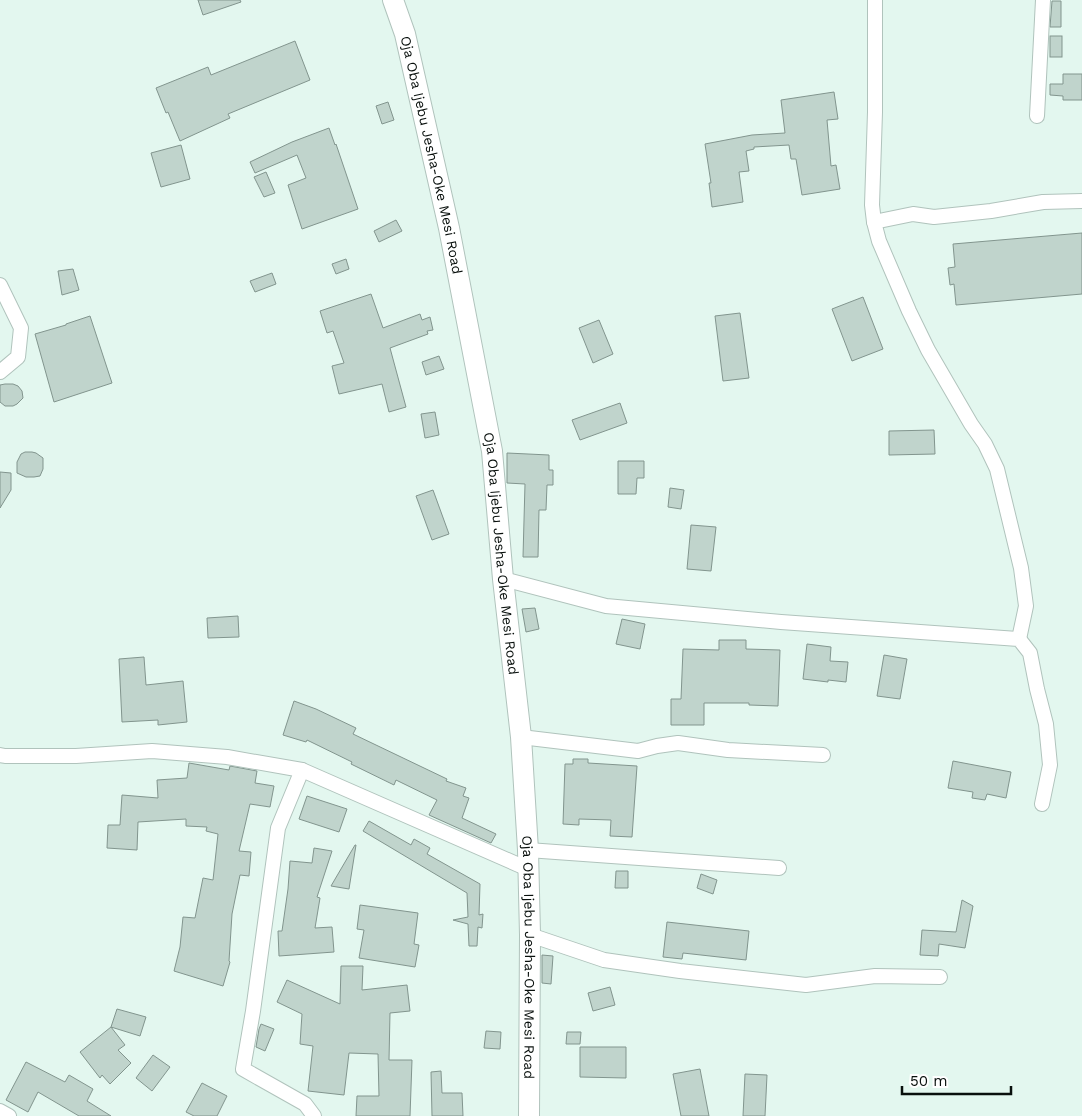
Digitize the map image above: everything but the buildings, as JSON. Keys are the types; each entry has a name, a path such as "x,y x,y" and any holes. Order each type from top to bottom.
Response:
{"main road":[{"name":"Oja Oba Ijebu Jesha-Oke Mesi Road","path":"393,0 405,34 449,228 492,451 503,579 521,737 528,859 530,935 529,1116"}],"street":[{"path":"875,0 875,112 872,205 874,222 879,241 928,350 971,424 985,444 997,469 1021,568 1026,606 1019,639"},
{"path":"1037,116 1043,0"},
{"path":"874,222 913,214 934,217 991,211 1043,202 1082,201"},
{"path":"0,285 21,328 18,357 0,372"},
{"path":"503,579 606,606 781,622 1019,639 1030,653 1036,689 1046,724 1050,765 1042,804"},
{"path":"521,737 638,751 678,743 728,750 823,755"},
{"path":"0,755 76,756 152,751 227,757 302,770 528,859 779,868"},
{"path":"302,770 278,828 253,1011 243,1069 305,1104 314,1116"},
{"path":"530,935 604,960 806,986 875,976 940,977"},
{"path":"0,1111 9,1116"}]}
